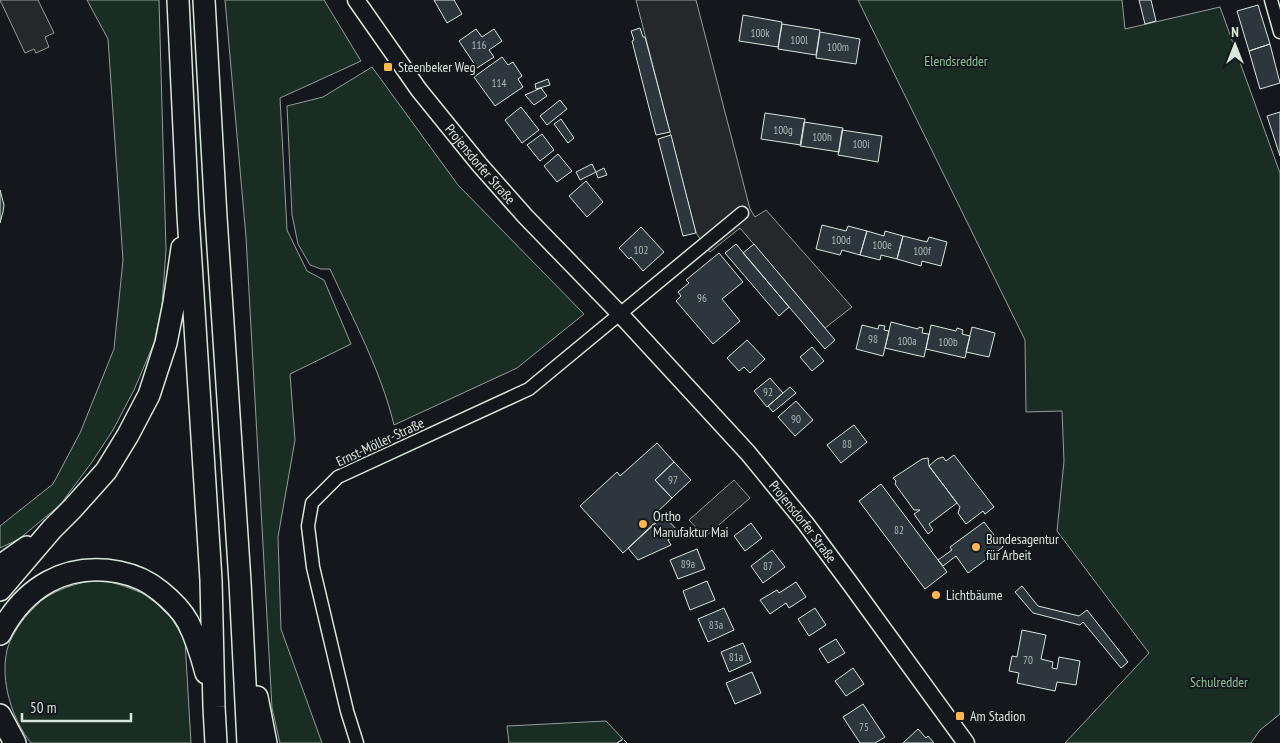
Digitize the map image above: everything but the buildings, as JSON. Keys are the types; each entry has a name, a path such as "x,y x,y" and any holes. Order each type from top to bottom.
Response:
{"highway":[{"path":"178,0 188,215 211,580 216,743"},
{"path":"204,0 240,582 248,743"},
{"path":"0,590 52,529 106,471 149,395 166,343 188,215"},
{"path":"0,566 52,529"},
{"path":"0,634 14,610 25,597 41,585 57,577 72,572 88,570 106,570 134,576 160,591 188,622 203,660 214,707"},
{"path":"240,582 256,694 266,743"},
{"path":"0,715 15,743"}],"street":[{"name":"Projensdorfer Straße","path":"356,0 419,90 479,164 525,216 620,314 748,453 806,524 966,743"},
{"path":"1271,0 1280,32"},
{"path":"620,314 742,213"},
{"name":"Ernst-Möller-Straße","path":"357,743 347,711 312,567 308,526 312,503 338,477 529,389 620,314"}],"green space":[{"path":"87,0 159,0 166,250 162,305 154,343 134,390 113,430 92,462 60,505 19,539 0,548 0,526 53,484 80,433 114,349 123,260 108,39"},
{"path":"225,0 324,0 361,61 280,98 287,230 307,271 324,280 351,344 290,374 295,440 278,537 281,629 322,743 280,743 272,708 246,237"},
{"path":"858,0 1122,0 1125,29 1220,7 1280,173 1280,714 1260,730 1251,743 1065,743 1149,653 1057,531 1064,461 1062,411 1026,412 1025,340"},
{"path":"372,67 458,185 584,314 517,368 394,425 374,365 330,269 321,269 310,265 298,244 292,215 287,106 323,97"},
{"path":"91,581 110,582 142,593 156,603 172,619 185,641 191,743 31,743 24,733 9,699 5,674 5,662 10,641 25,618 43,600 67,587"},
{"path":"606,721 623,739 617,743 509,743 507,726"}],"shaded area":[{"path":"0,0 38,0 54,33 45,37 49,47 36,53 34,49 25,53"},
{"path":"636,0 696,0 750,209 755,217 766,210 852,307 825,328 740,228 710,252 696,233"},
{"path":"734,480 750,498 705,537 689,520"}],"fence":[{"path":"617,743 623,739 627,743"}],"place":[{"name":"Steenbeker Weg","path":"388,67"},
{"name":"Ortho Manufaktur Mai","path":"643,524"},
{"name":"Bundesagentur für Arbeit","path":"976,547"},
{"name":"Lichtbäume","path":"936,595"},
{"name":"Am Stadion","path":"960,716"}],"park label":[{"name":"Elendsredder","path":"956,61"},
{"name":"Schulredder","path":"1219,682"}]}
